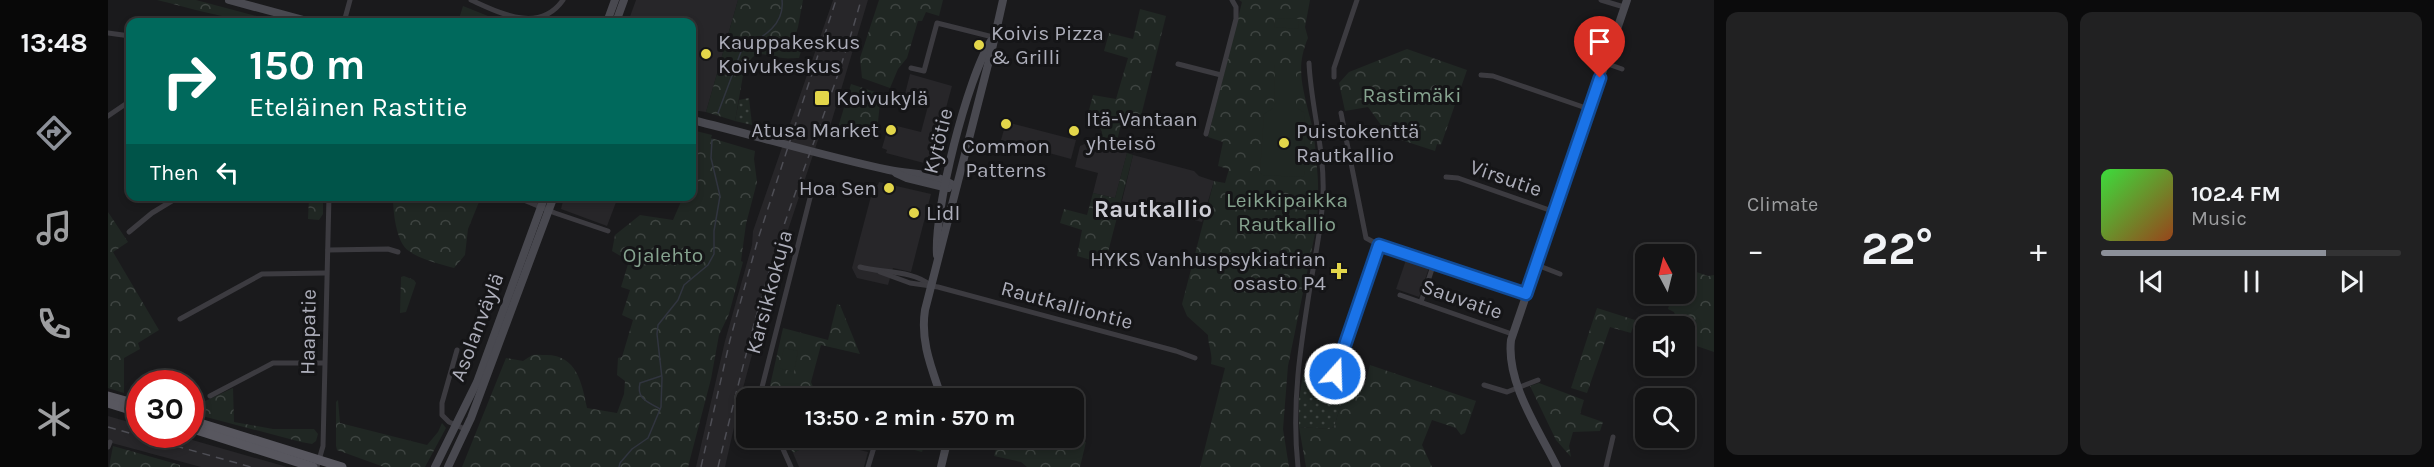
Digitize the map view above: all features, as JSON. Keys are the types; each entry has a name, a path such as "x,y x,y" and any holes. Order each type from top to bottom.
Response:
{"main road":[{"path":"108,396 126,401"},
{"path":"108,403 126,409"},
{"path":"204,425 316,465"},
{"path":"204,432 316,465 342,467"}],"street":[{"path":"228,0 296,18"},
{"path":"345,18 350,0"},
{"path":"471,0 516,18"},
{"path":"528,18 546,16 563,0"},
{"path":"608,18 615,0"},
{"path":"617,18 624,0"},
{"name":"Kytötie","path":"937,258 939,217 946,184 968,99 993,37 1003,0"},
{"path":"1206,134 1236,20 1236,7 1232,0"},
{"path":"1334,77 1334,68 1357,0"},
{"path":"1557,467 1518,388 1510,357 1512,334 1625,4 1601,0"},
{"path":"911,68 924,71 937,23 993,37"},
{"path":"108,33 126,35"},
{"name":"Kytötie","path":"938,388 927,356 923,331 930,285 943,243 992,49 993,37"},
{"path":"1298,467 1294,423 1295,386 1321,222 1323,193 1322,167 1311,96 1310,63"},
{"path":"1605,63 1622,69"},
{"path":"1178,64 1221,75"},
{"path":"1481,75 1492,76 1589,109"},
{"path":"108,116 126,104"},
{"path":"1341,113 1365,236 1370,241 1526,294"},
{"path":"696,121 956,187"},
{"name":"Virsutie","path":"1446,177 1458,178 1555,212"},
{"name":"Karsikkokuja","path":"762,388 811,194"},
{"path":"129,232 152,213 172,201"},
{"name":"Haapatie","path":"316,465 323,446 329,201"},
{"path":"526,201 608,231"},
{"name":"Asolanväylä","path":"448,467 467,430 545,209 545,201"},
{"name":"Asolanväylä","path":"435,467 477,382 545,209 551,201"},
{"path":"1335,374 1379,245"},
{"path":"328,250 388,249 398,252"},
{"path":"1421,302 1434,263"},
{"path":"1537,266 1560,274"},
{"name":"Rautkalliontie","path":"860,267 925,281 930,285 1195,358"},
{"path":"180,319 262,274 326,273"},
{"name":"Sauvatie","path":"1401,295 1512,334"},
{"path":"457,350 442,403 442,415 467,430"},
{"path":"210,396 273,363 324,363"},
{"path":"1484,385 1507,392 1538,380"},
{"path":"1606,467 1613,437"},
{"path":"782,448 791,467"},
{"path":"868,467 874,448"},
{"path":"941,467 946,448"}],"shaded area":[{"name":"Kauppakeskus Koivukeskus","path":"636,0 738,0 706,112 696,111 696,18 629,18"},
{"path":"833,0 868,0 829,130 820,134 777,263 743,388 736,388 736,419 725,467 696,467 725,341 752,245 753,231"},
{"path":"910,74 952,86 937,141 944,143 939,167 886,153 887,150 882,148 889,124 921,132 928,106 925,99 905,94"},
{"path":"1006,122 1076,140 1071,159 1001,140"},
{"path":"1087,143 1127,153 1115,198 1093,193 1098,173 1075,167 1080,146"},
{"path":"1133,155 1194,171 1199,176 1214,181 1202,222 1122,201"},
{"path":"879,182 931,194 911,272 893,268 888,285 857,278 852,268 874,185 878,185"},
{"path":"563,201 616,201 607,226 561,209"},
{"path":"1406,260 1429,268 1419,297 1396,289"},
{"path":"108,416 126,421 126,447 108,442"},
{"path":"204,443 287,467 201,467 130,448 204,448"},
{"path":"803,448 852,448 868,452 864,467 799,467 793,453"}],"green space":[{"path":"157,0 196,0 264,18 233,18"},
{"path":"738,0 803,0 792,47 801,51 799,58 758,55 751,59 748,65 745,64 735,121 706,112"},
{"path":"879,0 943,0 939,16 926,12 922,21 918,21 907,58 898,69 890,88 862,78 860,58"},
{"name":"Rautkallio","path":"1239,0 1310,0 1305,27 1308,38 1302,58 1301,76 1315,148 1318,210 1288,366 1283,429 1289,467 1200,467 1225,368 1211,364 1208,335 1187,316 1182,304 1214,181 1225,183 1229,169 1218,166 1223,142 1208,137 1242,2"},
{"path":"463,6 493,18 459,18"},
{"path":"1140,9 1166,16 1140,120 1123,116 1116,145 1101,141 1102,132 1098,124 1085,125 1093,95 1116,99 1128,58 1104,51 1109,33 1133,39"},
{"path":"1275,18 1299,19 1298,29 1274,27"},
{"name":"Rastimäki","path":"1407,49 1467,70 1441,145 1437,144 1435,151 1389,136 1368,107 1345,111 1339,83 1349,72"},
{"path":"1275,64 1296,64 1296,106 1274,106"},
{"path":"851,84 881,94 876,140 837,131"},
{"path":"749,98 752,125 735,121 739,100"},
{"name":"Puistokenttä Rautkallio","path":"1273,108 1297,108 1305,113 1304,177 1262,175 1260,172 1264,114"},
{"name":"Ojalehto","path":"696,131 712,135 711,138 755,151 757,182 746,224 741,261 743,262 729,314 719,335 711,379 688,467 462,467 506,358 523,361 538,355 564,359 576,371 587,408 617,413 624,394 625,381 617,375 618,358 622,357 633,320 622,315 630,290 621,287 629,261 612,251 615,235 640,215 673,220 681,201 696,201"},
{"path":"1127,153 1133,155 1105,264 1077,256 1082,230 1060,223 1064,209 1087,215 1093,193 1115,198"},
{"path":"309,201 323,201 323,214 319,220 308,219"},
{"path":"393,201 479,201 468,229 465,255 454,268 419,257 409,251 401,241"},
{"path":"108,212 128,242 113,252 159,330 138,343 140,349 124,358 124,393 108,388"},
{"path":"1695,271 1708,276 1714,275 1714,352 1695,345 1695,316 1676,316 1674,312 1668,309 1669,304 1695,304"},
{"path":"404,276 416,283 406,312 400,313 401,277"},
{"path":"837,304 840,305 860,354 821,345 811,382 813,388 769,388 783,328 828,340"},
{"path":"1597,308 1635,320 1631,333 1610,327 1587,393 1571,388"},
{"path":"784,348 798,351 794,372 779,368"},
{"path":"1370,365 1476,401 1465,433 1461,435 1456,428 1432,420 1422,445 1432,467 1306,467 1299,427 1329,429 1334,427 1348,382 1364,387"},
{"path":"1313,374 1348,382 1334,427 1329,429 1299,427 1299,399 1303,375"},
{"path":"1539,383 1584,400 1580,414 1603,422 1600,431 1573,432 1569,446 1571,457 1556,440 1530,386"},
{"path":"233,388 234,422 273,429 314,429 318,434 316,441 312,444 301,442 204,416 204,402"},
{"path":"338,400 340,423 427,445 442,423 446,428 425,467 384,467 337,450 336,402"},
{"path":"1084,441 1086,442 1080,467 1027,467 1021,462 994,456 996,448 1084,448"},
{"path":"113,446 180,465 180,467 109,467"},
{"path":"790,448 803,448 793,453"},
{"path":"907,448 923,448 922,452"}],"waterway":[{"path":"718,113 742,49 764,36 776,24 780,17 782,0"},
{"path":"619,467 632,449 648,438 661,407 662,378 658,325 678,300 684,285 708,265 714,254 714,231 720,196 711,158 712,140"},
{"path":"660,409 647,402 641,396 639,388 640,383 661,376"}],"railway":[{"path":"701,467 730,340 758,239 836,0"},
{"path":"718,467 777,246 842,62 861,0"},
{"path":"108,427 251,467"}],"place":[{"name":"Koivis Pizza & Grilli","path":"979,45"},
{"name":"Kauppakeskus Koivukeskus","path":"706,54"},
{"name":"Koivukylä","path":"822,98"},
{"name":"Common Patterns","path":"1006,124"},
{"name":"Atusa Market","path":"891,130"},
{"name":"Itä-Vantaan yhteisö","path":"1074,131"},
{"name":"Puistokenttä Rautkallio","path":"1284,143"},
{"name":"Hoa Sen","path":"889,188"},
{"name":"Lidl","path":"914,213"},
{"name":"HYKS Vanhuspsykiatrian osasto P4","path":"1339,271"}],"district":[{"name":"Rautkallio","path":"1153,209"}],"route":[{"path":"1335,374 1379,245 1526,294 1600,78"}],"park label":[{"name":"Leikkipaikka Rautkallio","path":"1287,212"}]}
